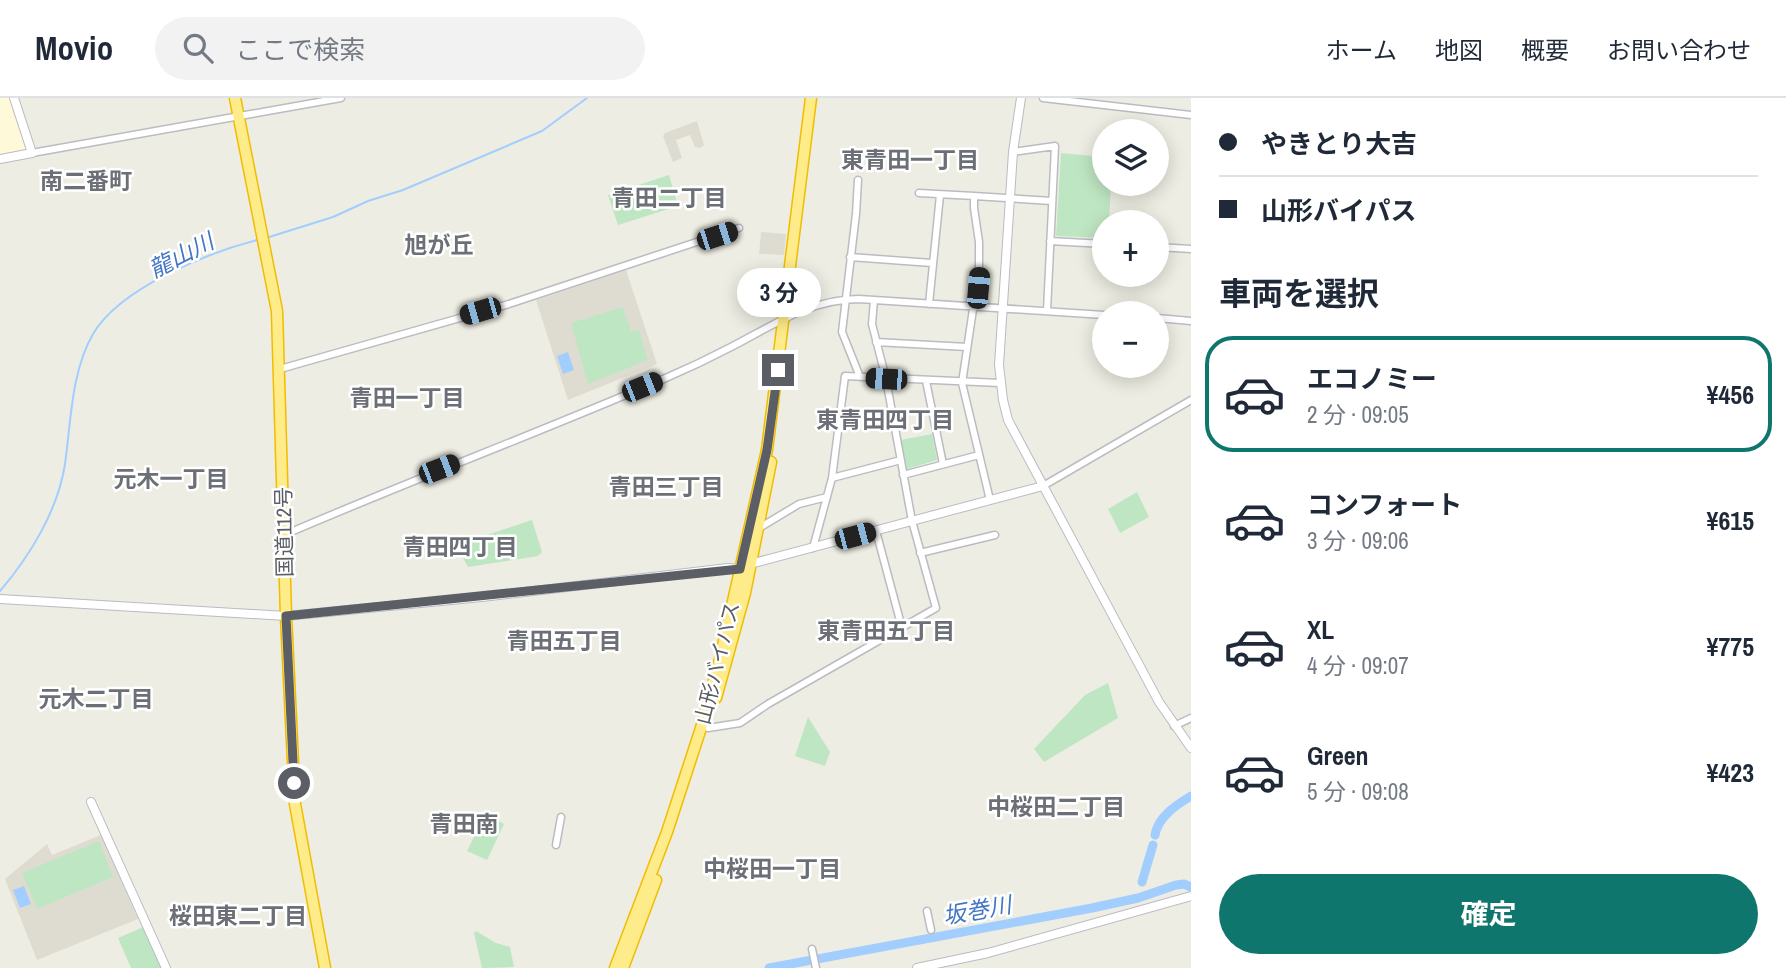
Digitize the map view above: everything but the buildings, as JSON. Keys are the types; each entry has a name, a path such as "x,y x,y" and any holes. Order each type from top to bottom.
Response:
{"highway":[{"name":"国道112号","path":"235,98 277,311 286,616 295,804 324,968"},
{"name":"山形バイパス","path":"615,968 667,832 701,728 767,485 777,427 811,98"},
{"name":"山形バイパス","path":"623,968 671,840 708,728 737,624 789,316 817,98"}],"street":[{"path":"14,98 32,153"},
{"path":"0,159 341,98"},
{"path":"1021,98 1013,152 1000,383 1008,420 1174,726 1191,748"},
{"path":"1043,98 1191,115"},
{"path":"1013,152 1055,146 1046,311"},
{"path":"858,180 842,332 860,377"},
{"path":"919,192 1052,201"},
{"path":"929,304 940,195"},
{"path":"975,196 979,269 962,383 990,500"},
{"path":"280,369 531,298 739,228"},
{"path":"1050,241 1092,243"},
{"path":"1169,248 1191,249"},
{"path":"850,257 932,263"},
{"path":"284,535 665,378 810,306 846,299 1092,314"},
{"path":"708,728 740,723 768,704 936,608 912,521 886,379 872,324 874,300"},
{"path":"1169,319 1191,321"},
{"path":"876,342 967,347"},
{"path":"813,548 832,478 845,376 1000,383"},
{"path":"926,381 943,464"},
{"path":"0,600 286,616 481,597 745,566 1043,486 1191,400"},
{"path":"903,475 979,455"},
{"path":"832,478 901,460"},
{"path":"757,529 799,503 827,496"},
{"path":"876,531 902,628"},
{"path":"920,552 995,535"},
{"path":"1174,726 1191,718"},
{"path":"91,803 166,968"},
{"path":"556,845 561,817"},
{"path":"917,968 954,965 1189,897"},
{"path":"927,911 931,930"},
{"path":"812,949 816,968"}],"shaded area":[{"path":"0,98 11,98 27,149 0,156"},
{"path":"697,121 704,145 695,147 690,135 676,140 682,158 673,162 663,136"},
{"path":"761,232 786,234 784,255 759,254"},
{"path":"626,270 657,364 568,400 536,300"},
{"path":"101,835 138,919 37,960 5,879 47,844 52,855"}],"green space":[{"path":"1061,153 1092,156 1092,196 1110,196 1110,210 1092,210 1092,238 1056,236"},
{"path":"669,175 678,206 618,225 608,195"},
{"path":"623,307 631,332 639,330 648,360 588,384 571,323"},
{"path":"932,434 937,460 907,469 901,440"},
{"path":"1137,492 1149,517 1120,533 1108,509"},
{"path":"532,520 542,552 538,556 468,567 456,545"},
{"path":"1108,683 1118,718 1044,762 1034,749 1085,695"},
{"path":"808,717 830,752 825,766 795,756"},
{"path":"485,814 504,824 487,860 467,851"},
{"path":"99,841 113,877 37,909 22,873"},
{"path":"143,927 161,968 131,968 118,938"},
{"path":"476,931 496,943 510,947 514,967 482,968 474,933"}],"water":[{"path":"568,352 574,370 563,374 557,356"},
{"path":"24,886 31,904 20,908 13,890"}],"waterway":[{"name":"龍山川","path":"266,238 333,217 368,201 403,190 542,131 587,98"},
{"name":"龍山川","path":"0,591 32,548 56,498 65,464 76,381 93,334 106,317 144,287 190,263 257,240"},
{"path":"1155,835 1164,817 1191,796"},
{"path":"1142,882 1153,845"},
{"name":"坂巻川","path":"769,968 1092,908 1138,898 1176,885 1191,887"}],"district":[{"name":"東青田一丁目","path":"910,159"},
{"name":"南二番町","path":"86,180"},
{"name":"青田二丁目","path":"669,197"},
{"name":"旭が丘","path":"439,244"},
{"name":"青田一丁目","path":"407,397"},
{"name":"東青田四丁目","path":"885,419"},
{"name":"元木一丁目","path":"171,478"},
{"name":"青田三丁目","path":"666,486"},
{"name":"青田四丁目","path":"460,546"},
{"name":"東青田五丁目","path":"886,630"},
{"name":"青田五丁目","path":"564,640"},
{"name":"元木二丁目","path":"96,698"},
{"name":"中桜田二丁目","path":"1056,806"},
{"name":"青田南","path":"464,823"},
{"name":"中桜田一丁目","path":"772,868"},
{"name":"桜田東二丁目","path":"238,915"}],"route":[{"path":"294,783 286,616 389,607 728,568 740,569 767,450 778,370"}]}
